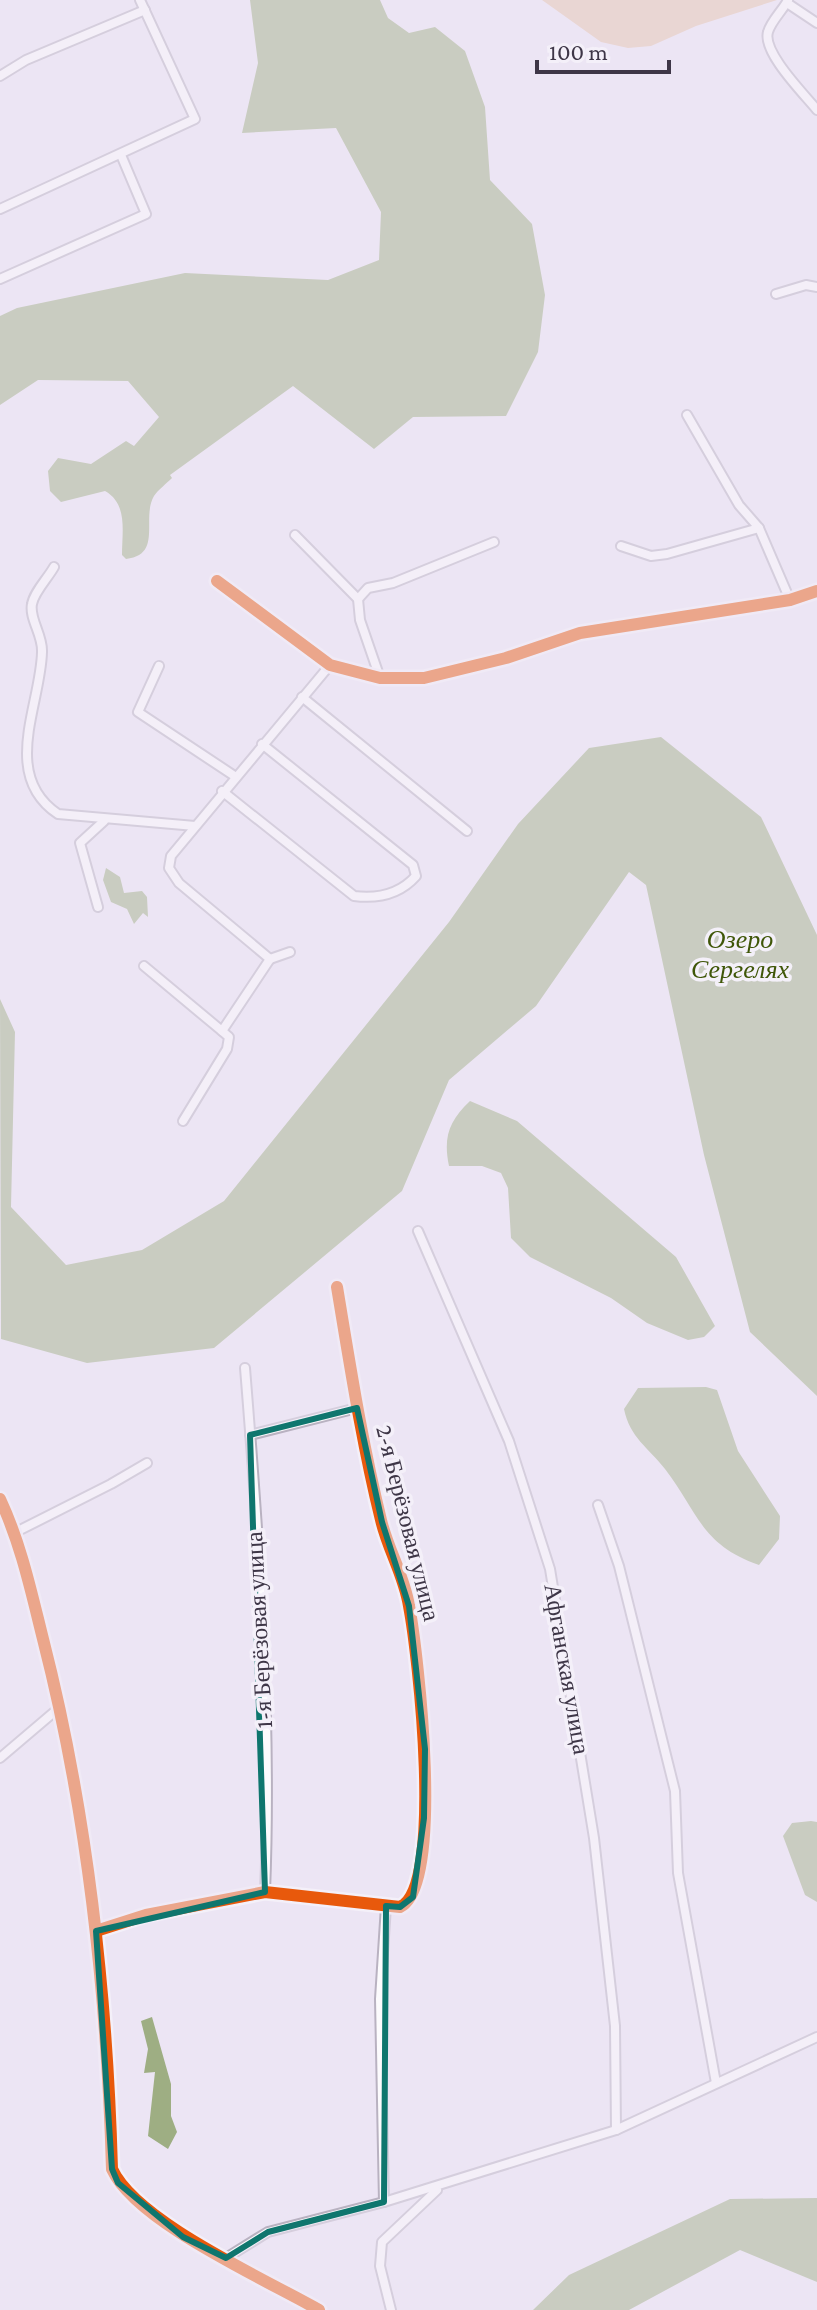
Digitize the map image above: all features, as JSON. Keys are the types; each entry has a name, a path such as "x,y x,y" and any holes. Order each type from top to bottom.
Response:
{"street":[{"path":"0,209 195,119 140,0"},
{"path":"817,23 788,1 768,32 768,44 773,55 817,110"},
{"path":"0,76 26,60 145,10"},
{"path":"0,279 146,214 121,155"},
{"path":"776,294 806,285 817,287"},
{"path":"687,415 739,505 759,528 790,600"},
{"path":"621,546 651,556 667,554 759,528"},
{"path":"295,535 358,599 360,620 380,678"},
{"path":"358,599 368,588 393,583 494,542"},
{"path":"54,567 32,600 31,612 42,652 27,730 30,766 45,805 58,814 104,821 195,826"},
{"path":"217,581 330,665 380,678 424,678 506,658 580,633 790,600 817,591"},
{"path":"270,959 179,883 169,868 171,856 330,665"},
{"path":"159,666 138,712 236,777"},
{"path":"302,697 467,831"},
{"path":"222,791 354,896 393,893 404,888 416,876 413,865 262,744"},
{"path":"98,907 80,843 104,821"},
{"path":"222,1031 270,959 290,952"},
{"path":"144,966 229,1037 227,1049 183,1121"},
{"name":"Афганская улица","path":"418,1231 509,1441 550,1569 594,1838 615,2026 618,2076 616,2130"},
{"name":"2-я Берёзовая улица","path":"337,1287 357,1408 382,1522 403,1577 409,1606 425,1749 420,1874 413,1897 400,1907 386,1906"},
{"name":"1-я Берёзовая улица","path":"245,1368 262,1664 267,1835 265,1892"},
{"path":"250,1435 357,1408"},
{"path":"16,1532 147,1463"},
{"path":"0,1499 16,1532 60,1707 96,1931 109,2062 112,2169 118,2183 183,2237 319,2310"},
{"path":"598,1505 619,1566 675,1791 678,1873 716,2083"},
{"path":"0,1758 60,1707"},
{"path":"96,1931 146,1915 265,1892 386,1906 380,1999 384,2202"},
{"path":"226,2258 268,2232 440,2187 616,2130 817,2037"},
{"path":"391,2310 380,2266 382,2242 440,2187"}],"highlighted area":[{"path":"357,1408 382,1522 409,1606 425,1749 424,1818 413,1897 400,1907 386,1906 384,2202 268,2232 226,2258 183,2237 118,2183 112,2169 96,1931 265,1892 250,1435"}],"shaded area":[{"path":"542,0 777,0 696,26 651,46 628,48 601,42"}],"water":[{"path":"250,0 380,0 388,18 409,33 435,27 465,51 485,107 490,180 532,224 545,295 538,352 506,416 413,417 374,449 293,386 170,475 172,478 154,496 149,515 148,543 144,551 126,559 122,555 120,511 112,496 105,491 61,502 50,491 48,471 58,458 91,464 126,441 134,446 159,417 128,381 38,380 0,405 0,316 17,308 185,273 328,280 379,260 381,212 336,128 242,133 258,63"},
{"name":"Озеро Сергелях","path":"661,737 761,817 817,935 817,1396 750,1332 704,1155 646,885 629,872 536,1006 449,1080 402,1191 214,1348 87,1363 1,1339 0,999 15,1032 11,1207 66,1265 142,1250 224,1201 449,922 518,824 589,748"},
{"path":"106,868 120,877 124,893 142,891 147,897 148,917 143,913 134,924 127,909 111,902 103,880"},
{"path":"470,1101 517,1121 676,1257 715,1326 704,1337 688,1340 647,1323 611,1298 530,1257 511,1238 508,1188 501,1173 482,1166 449,1166 449,1130"},
{"path":"706,1387 717,1390 738,1451 780,1516 779,1539 759,1565 724,1548 712,1537 665,1469 635,1435 624,1409 638,1388"},
{"path":"817,1822 817,1902 805,1895 783,1836 792,1823"},
{"path":"152,2017 171,2084 171,2116 177,2132 168,2149 148,2136 155,2072 144,2073 148,2049 141,2021"},
{"path":"817,2198 817,2282 740,2250 629,2310 533,2310 569,2275 730,2199"}],"cycle path":[{"path":"217,581 330,665 380,678 424,678 506,658 580,633 790,600 817,591"},
{"path":"96,1931 146,1915 265,1892 400,1907 414,1890 422,1858 425,1815 418,1670 407,1595 384,1531 374,1491 337,1287"},
{"path":"0,1499 30,1585 72,1769 100,1969 112,2169 126,2189 174,2229 319,2310"}]}
